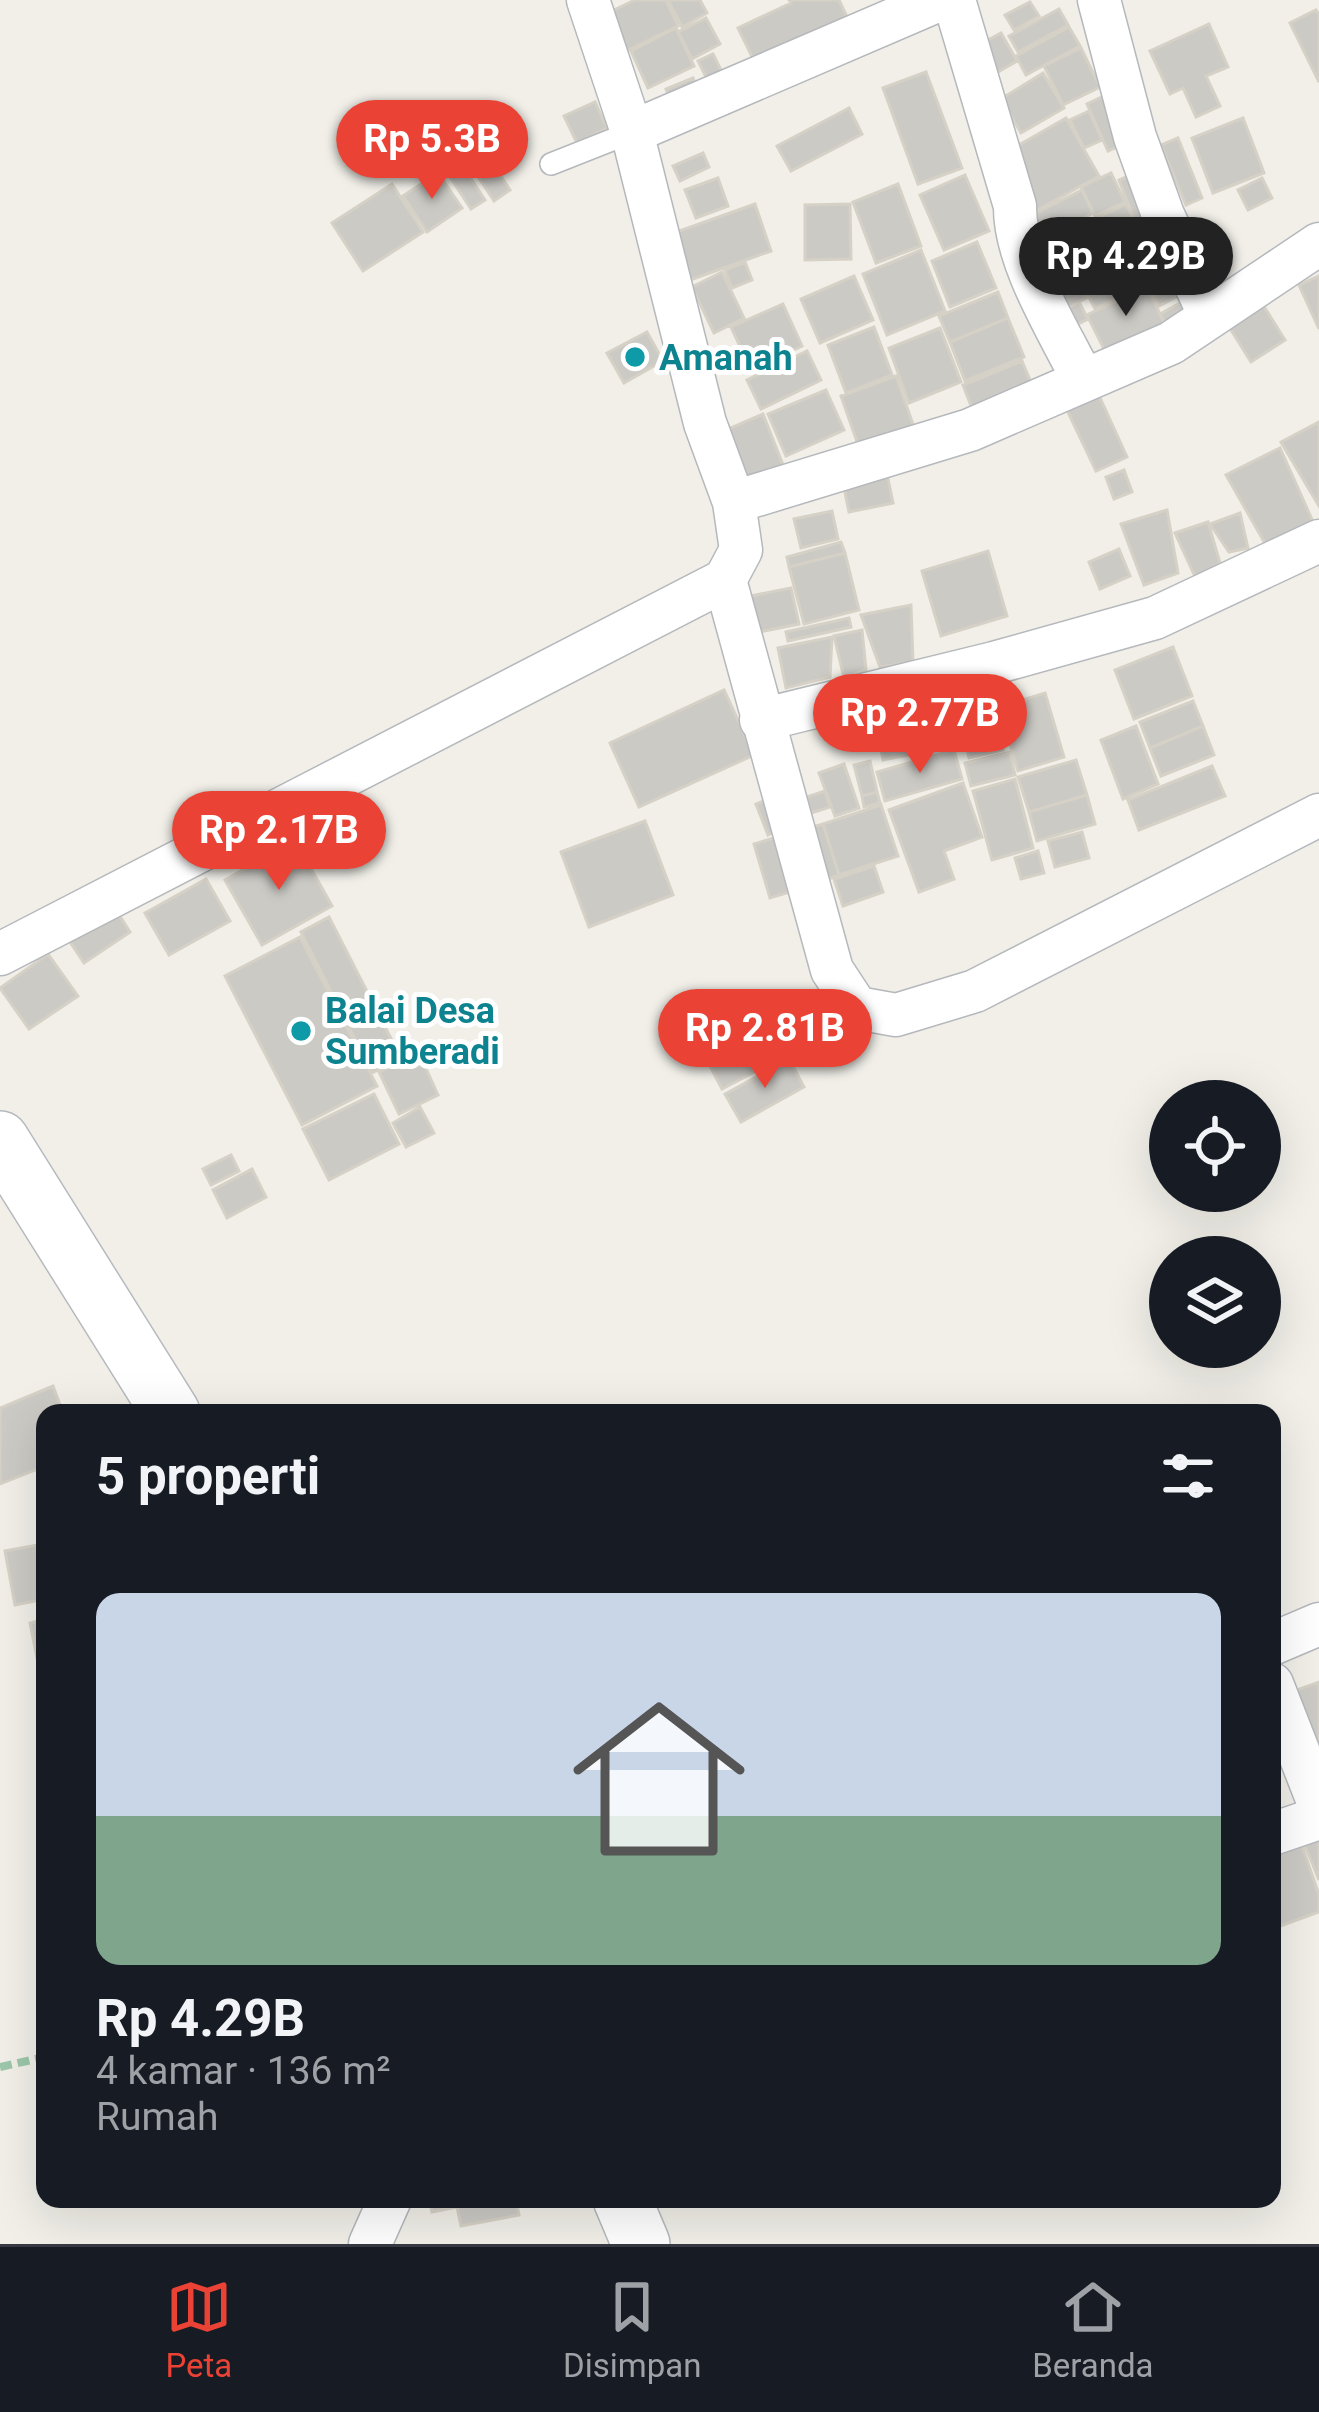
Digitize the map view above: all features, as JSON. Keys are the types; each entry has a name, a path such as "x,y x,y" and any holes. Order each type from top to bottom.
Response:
{"main road":[{"path":"0,1139 165,1404"},
{"path":"626,2208 641,2244"}],"street":[{"path":"0,954 725,580 741,550 734,502 705,423 632,132 588,0"},
{"path":"632,132 939,0"},
{"path":"954,0 1015,206 1021,246 1083,380"},
{"path":"1099,0 1135,136 1163,215 1210,316"},
{"path":"734,502 970,430 1171,343 1319,244"},
{"path":"761,720 1031,654 1155,618 1319,541"},
{"path":"725,580 832,970 856,1008 896,1016 975,991 1319,815"},
{"path":"1281,1639 1319,1624"},
{"path":"1281,1707 1319,1804"},
{"path":"1281,1831 1319,1819"},
{"path":"370,2244 386,2208"}],"lane":[{"path":"551,164 632,132"}],"path":[{"path":"0,2067 36,2059"}],"building":[{"path":"635,0 666,0 678,26 624,52 606,14"},
{"path":"668,0 700,0 707,13 682,27"},
{"path":"789,0 839,0 850,23 757,67 738,28 791,3"},
{"path":"1030,2 1039,16 1014,30 1005,15"},
{"path":"1059,9 1068,25 1018,52 1009,36"},
{"path":"1316,10 1319,15 1319,82 1290,23"},
{"path":"706,18 720,44 692,59 678,32"},
{"path":"1209,24 1228,67 1206,76 1220,106 1196,117 1183,88 1170,94 1150,51"},
{"path":"1069,27 1080,46 1026,75 1016,56"},
{"path":"676,28 694,66 648,88 631,51"},
{"path":"1001,33 1017,61 991,76 975,47"},
{"path":"1081,48 1100,87 1063,105 1044,66"},
{"path":"713,54 728,84 713,91 698,61"},
{"path":"926,72 962,168 918,184 883,88"},
{"path":"1043,73 1064,108 1021,133 1001,99"},
{"path":"693,78 700,95 674,108 666,89"},
{"path":"1112,92 1133,140 1108,151 1087,104"},
{"path":"595,102 607,128 577,143 564,116"},
{"path":"849,108 862,134 791,171 777,146"},
{"path":"1089,111 1102,140 1084,148 1070,120"},
{"path":"1066,118 1099,176 1032,213 1000,156"},
{"path":"1243,118 1264,173 1213,193 1192,138"},
{"path":"1178,138 1202,198 1186,205 1161,145"},
{"path":"476,139 510,190 494,201 460,149"},
{"path":"703,153 709,167 680,181 673,166"},
{"path":"460,162 485,200 471,209 446,171"},
{"path":"1142,170 1166,232 1143,241 1119,180"},
{"path":"438,173 462,208 427,232 403,196"},
{"path":"1111,173 1125,202 1095,216 1081,187"},
{"path":"965,175 989,231 944,250 920,195"},
{"path":"718,178 728,206 696,218 685,190"},
{"path":"1262,178 1272,198 1248,210 1238,190"},
{"path":"392,184 423,232 363,271 332,223"},
{"path":"898,184 921,246 876,263 853,202"},
{"path":"1082,190 1093,213 1026,246 1016,223"},
{"path":"755,204 771,251 690,280 674,233"},
{"path":"850,204 851,259 805,260 805,205"},
{"path":"1126,204 1135,222 1082,248 1073,230"},
{"path":"1073,230 1081,248 1033,271 1024,255"},
{"path":"1120,236 1145,283 1095,309 1071,261"},
{"path":"1164,238 1191,289 1159,306 1132,255"},
{"path":"977,242 996,288 950,307 932,261"},
{"path":"921,250 945,311 887,335 863,274"},
{"path":"745,262 752,280 732,288 725,270"},
{"path":"1071,264 1088,297 1066,309 1048,276"},
{"path":"722,272 744,318 714,333 692,287"},
{"path":"854,276 873,320 820,343 801,299"},
{"path":"1319,276 1319,329 1299,285"},
{"path":"1147,286 1164,323 1105,351 1087,315"},
{"path":"998,292 1008,318 950,342 939,316"},
{"path":"1191,297 1198,309 1167,326 1160,314"},
{"path":"1260,300 1285,340 1251,362 1226,322"},
{"path":"1079,302 1088,319 1068,329 1060,312"},
{"path":"783,304 802,346 751,370 731,327"},
{"path":"1008,318 1024,357 965,381 950,342"},
{"path":"874,327 892,375 846,393 828,345"},
{"path":"940,328 961,382 909,403 889,348"},
{"name":"Amanah","path":"647,332 663,361 624,383 607,353"},
{"path":"807,351 821,380 761,409 747,380"},
{"path":"1022,361 1035,392 975,416 963,385"},
{"path":"896,376 916,433 861,453 841,396"},
{"path":"826,390 844,430 786,456 768,414"},
{"path":"1097,391 1127,457 1096,471 1065,406"},
{"path":"763,414 783,465 747,480 726,430"},
{"path":"1319,422 1319,506 1281,442"},
{"path":"1280,448 1314,524 1266,545 1226,475"},
{"path":"886,469 893,503 849,512 842,478"},
{"path":"1124,470 1132,492 1114,499 1106,477"},
{"path":"1167,510 1178,573 1144,585 1121,524"},
{"path":"832,511 838,539 801,548 794,519"},
{"path":"1240,513 1248,548 1229,552 1210,524"},
{"path":"1208,522 1220,563 1197,581 1175,533"},
{"path":"841,542 845,553 789,567 787,557"},
{"path":"1119,549 1130,576 1100,589 1089,562"},
{"path":"988,551 1007,616 941,636 922,571"},
{"path":"845,553 859,610 804,624 789,567"},
{"path":"791,588 799,624 759,632 751,596"},
{"path":"911,605 913,662 880,667 861,615"},
{"path":"849,618 851,627 788,641 786,632"},
{"path":"862,630 866,670 844,678 834,636"},
{"path":"832,637 830,677 786,688 778,648"},
{"path":"1173,647 1192,696 1134,719 1115,670"},
{"path":"936,689 948,747 883,760 872,702"},
{"path":"724,690 754,755 639,807 610,743"},
{"path":"1045,693 1064,757 1018,771 999,707"},
{"path":"1193,701 1203,726 1150,748 1140,722"},
{"path":"993,709 1003,750 969,758 959,717"},
{"path":"1136,726 1158,784 1123,799 1101,740"},
{"path":"1203,726 1214,755 1161,776 1150,748"},
{"path":"954,750 962,779 885,801 877,772"},
{"path":"1010,752 1015,775 971,786 965,763"},
{"path":"1076,760 1087,795 1029,812 1018,777"},
{"path":"870,761 877,792 862,796 854,765"},
{"path":"844,764 859,808 835,816 819,773"},
{"path":"1212,766 1225,796 1139,830 1128,800"},
{"path":"1015,779 1033,848 992,860 973,791"},
{"path":"963,783 982,837 944,851 954,879 919,892 889,810"},
{"path":"825,791 830,807 811,813 807,797"},
{"path":"877,792 880,803 864,807 862,796"},
{"path":"1087,795 1095,824 1037,841 1029,812"},
{"path":"774,797 785,827 768,835 756,804"},
{"path":"881,805 898,856 839,875 823,824"},
{"path":"645,821 673,895 589,927 561,852"},
{"path":"823,824 839,875 825,880 808,828"},
{"path":"1082,832 1089,858 1055,867 1048,841"},
{"path":"787,834 803,888 770,898 754,844"},
{"path":"295,840 332,906 262,945 225,880"},
{"path":"1038,851 1044,873 1021,879 1015,858"},
{"path":"874,866 883,892 843,906 834,879"},
{"path":"206,879 230,921 169,955 145,913"},
{"path":"111,902 130,932 84,963 64,933"},
{"path":"329,917 401,1058 372,1073 301,932"},
{"name":"Balai Desa Sumberadi","path":"300,937 377,1086 302,1125 225,976"},
{"path":"48,954 78,996 29,1029 0,988"},
{"path":"765,1014 786,1055 722,1089 701,1049"},
{"path":"419,1053 438,1095 399,1114 379,1072"},
{"path":"789,1059 804,1087 741,1122 725,1094"},
{"path":"374,1094 399,1144 329,1180 303,1129"},
{"path":"420,1107 434,1133 406,1147 393,1123"},
{"path":"231,1155 239,1171 211,1185 203,1169"},
{"path":"252,1169 266,1197 227,1218 213,1190"},
{"path":"53,1386 60,1404 36,1404 36,1470 0,1484 0,1408"},
{"path":"36,1545 36,1601 15,1605 5,1551"},
{"path":"36,1621 36,1653 30,1623"},
{"path":"1319,1682 1319,1754 1297,1690"},
{"path":"1297,1831 1319,1895 1319,1912 1281,1926 1281,1837"},
{"path":"1319,1839 1319,1880 1305,1845"},
{"path":"457,2208 518,2208 519,2215 461,2226"}],"place":[{"name":"Amanah","path":"635,357"},
{"name":"Balai Desa Sumberadi","path":"301,1031"}]}
